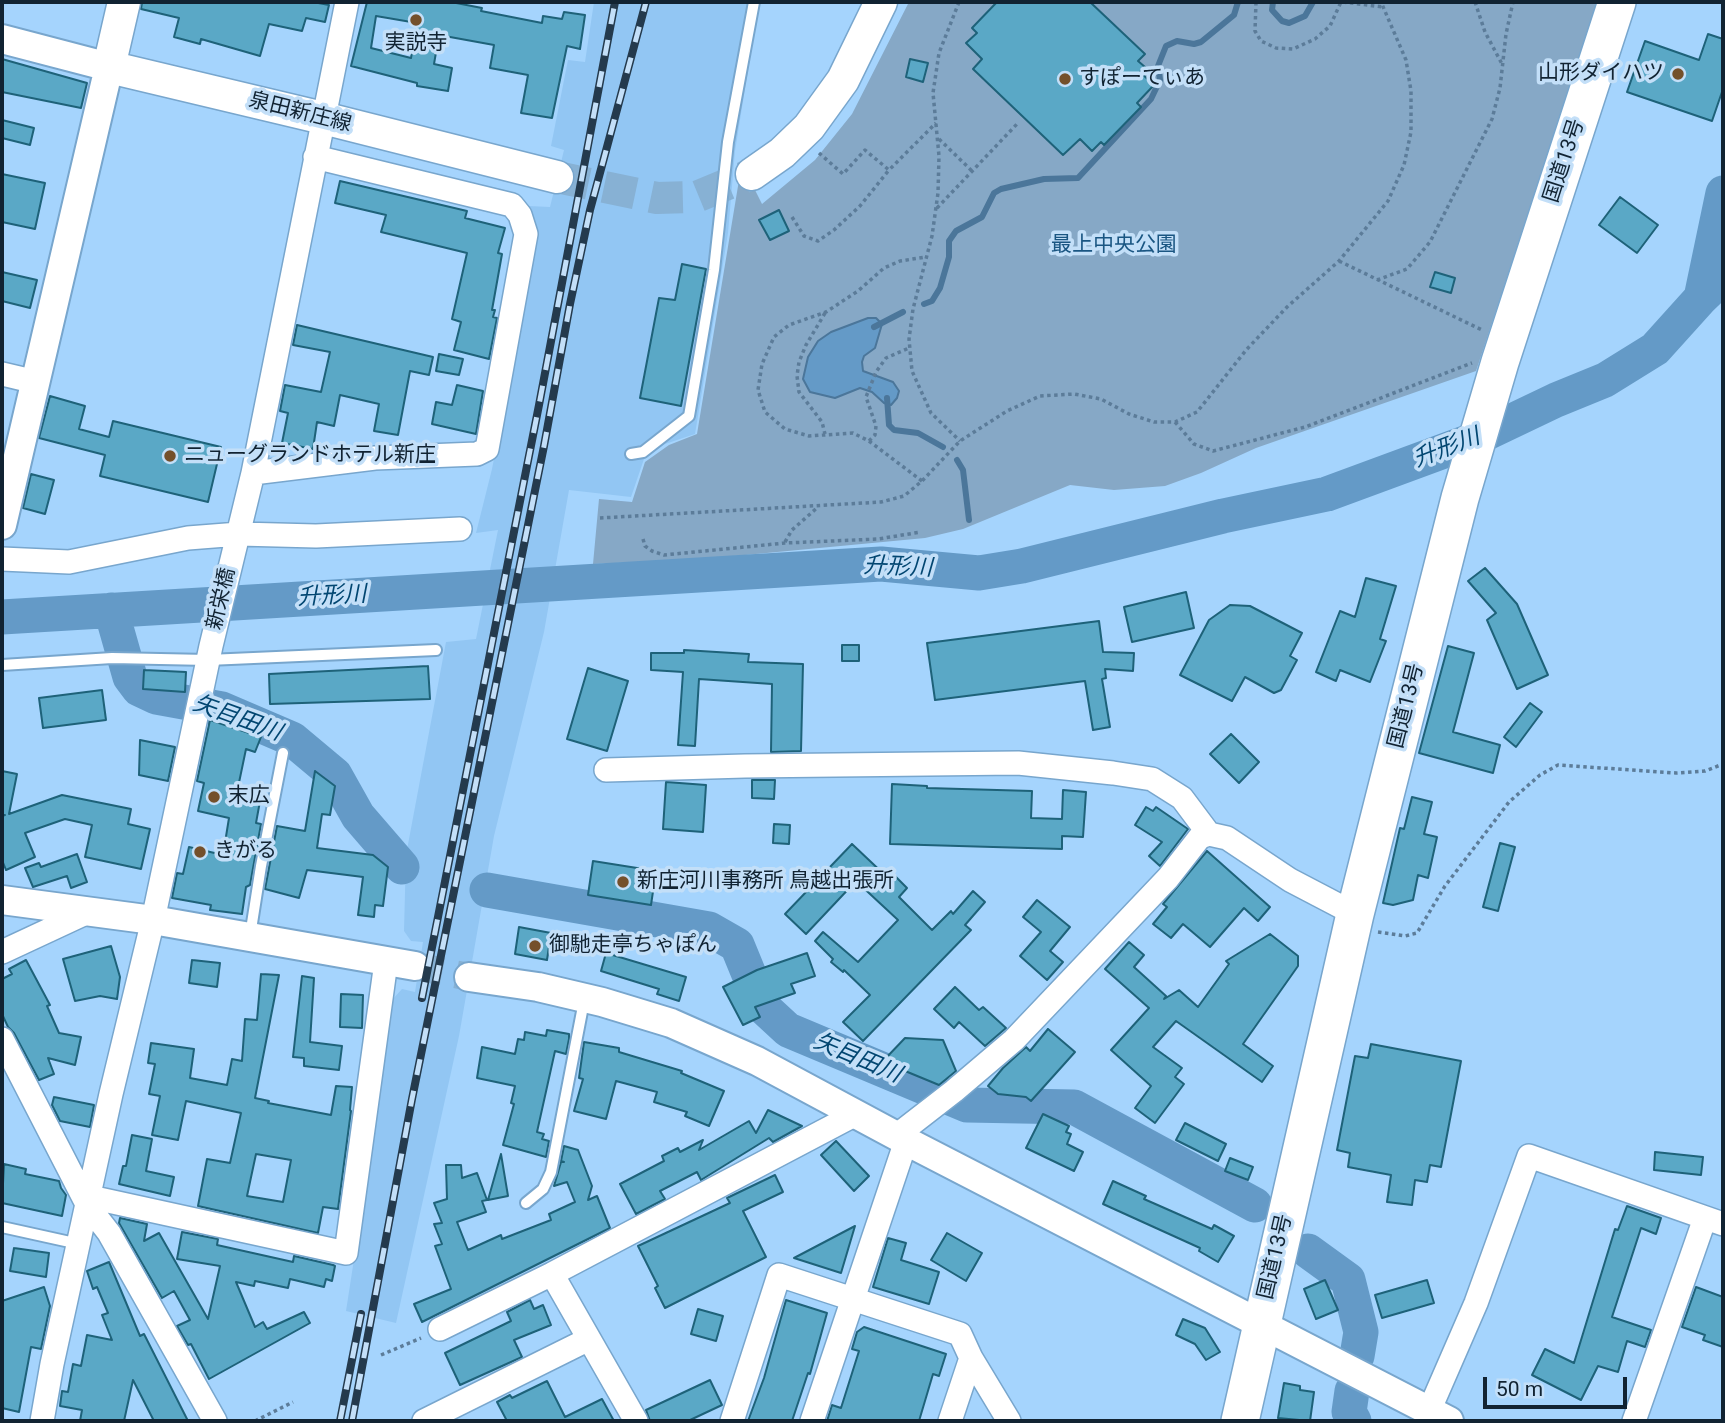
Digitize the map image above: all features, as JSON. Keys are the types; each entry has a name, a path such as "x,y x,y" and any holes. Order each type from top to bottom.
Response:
{"highway":[{"name":"国道13号","path":"1240,1421 1353,920 1460,498 1486,363 1617,2"}],"main road":[{"path":"108,67 124,2"},
{"path":"752,174 782,153 809,127 843,80 881,2"},
{"name":"泉田新庄線","path":"108,67 557,177"}],"street":[{"name":"新栄橋","path":"42,1421 209,653 253,473 347,2"},
{"path":"2,39 108,67 2,525"},
{"path":"253,473 375,458 477,454 487,449 526,233 520,215 512,205 314,157"},
{"path":"2,373 36,383"},
{"path":"2,559 69,562 188,538 236,543 316,536 460,530"},
{"path":"606,770 1018,763 1113,773 1152,779 1182,798 1209,834"},
{"path":"812,1421 901,1139 935,1105 1014,1040 1168,878 1200,836 1209,834 1227,838 1353,920"},
{"path":"2,900 153,920 415,967"},
{"path":"2,952 90,911"},
{"path":"89,1201 346,1253 386,962"},
{"path":"469,977 538,987 671,1023 757,1061 901,1139 1439,1416 1475,1303 1529,1156 1714,1221 1634,1421"},
{"path":"2,1039 89,1201 215,1421"},
{"path":"431,1333 552,1274 856,1114"},
{"path":"552,1274 636,1421"},
{"path":"732,1421 779,1275 960,1334 971,1358 1009,1421"},
{"path":"424,1421 589,1339"},
{"path":"950,1421 971,1358"}],"lane":[{"path":"631,454 643,452 689,416 714,270 728,142 754,2"},
{"path":"2,664 209,653 436,650"},
{"path":"250,937 284,753"},
{"path":"526,1203 543,1189 551,1172 585,998"},
{"path":"2,1227 79,1244"}],"path":[{"path":"959,2 939,53 933,93 939,156 935,210 908,339 912,372 931,413 960,441"},
{"path":"1256,2 1255,31 1261,41 1276,48 1293,48 1315,39 1329,26 1342,2 1384,7"},
{"path":"600,518 881,502 904,496 960,441 1007,411 1040,396 1074,394 1101,399 1129,414 1154,422 1175,422 1197,412 1247,349 1287,307 1339,261 1388,201 1404,165 1411,132 1411,91 1406,61 1381,2"},
{"path":"1475,2 1485,32 1503,65"},
{"path":"1377,280 1407,269 1430,242 1492,119 1500,88 1513,2"},
{"path":"792,217 804,236 818,241 860,206 889,170 936,123"},
{"path":"935,210 1017,124"},
{"path":"937,137 972,172"},
{"path":"817,152 843,174 865,150 889,170"},
{"path":"922,481 869,440 853,433 808,436 785,429 765,412 758,390 762,364 774,337 789,325 826,312 858,291 884,268 900,261 926,257"},
{"path":"1339,261 1482,330"},
{"path":"825,435 822,422 799,392 797,376 806,345 826,312"},
{"path":"869,440 875,435 876,426 868,405 868,394 876,372 886,358 910,348"},
{"path":"1175,422 1194,443 1213,451 1304,427 1486,363"},
{"path":"785,543 793,530 820,506"},
{"path":"643,539 645,546 664,555 785,543 878,539 920,532"},
{"path":"1353,920 1374,932 1405,936 1417,933 1446,886 1510,802 1541,775 1558,765 1676,773 1705,771 1723,764"},
{"path":"381,1355 431,1333"},
{"path":"256,1421 293,1402"}],"shaded area":[{"path":"594,2 759,2 735,151 728,233 695,434 665,444 644,459 631,497 569,490 544,632 494,836 459,1036 396,1323 346,1311 392,1000 402,989 415,992 423,942 411,941 404,931 406,855 446,642 476,639 498,530 476,533 492,469 527,291 519,247 528,206 550,207 564,150 551,146 568,60 585,62"},
{"path":"868,318 876,318 882,324 875,348 864,356 863,371 893,382 899,391 897,398 891,405 884,403 872,392 860,388 835,398 810,392 803,379 808,357 818,341 831,332"}],"green space":[{"name":"最上中央公園","path":"909,2 1599,2 1476,371 1256,448 1165,486 1114,490 1070,485 963,529 925,538 703,559 593,564 599,499 632,502 645,462 669,445 697,434 740,174 747,174 762,204 815,160 852,114"}],"building":[{"path":"142,2 313,2 329,5 325,22 306,18 302,31 269,24 260,56 201,39 200,44 174,37 179,18 141,9"},
{"path":"367,2 451,2 542,23 543,16 562,19 564,12 585,15 580,49 567,46 552,118 521,113 528,75 490,68 494,45 439,35 434,64 452,68 448,91 417,86 417,83 351,66","holes":["376,16 417,23 411,58 371,48"]},
{"name":"すぽーてぃあ","path":"997,2 1090,2 1145,54 1138,61 1145,67 1140,72 1154,85 1137,103 1141,107 1104,145 1101,142 1092,151 1080,139 1063,155 973,69 982,59 966,43 977,33 972,28"},
{"name":"山形ダイハツ","path":"1708,34 1723,39 1723,89 1712,121 1627,92 1645,41 1699,60"},
{"path":"2,59 87,83 81,108 2,92"},
{"path":"910,59 928,63 923,82 906,77"},
{"path":"2,120 34,128 30,145 2,138"},
{"path":"2,174 45,183 35,229 2,222"},
{"path":"340,181 467,211 465,218 505,228 498,253 502,254 492,310 495,310 493,317 497,318 489,359 454,350 461,322 452,319 467,253 381,232 386,215 335,203"},
{"path":"1620,197 1658,225 1637,253 1599,225"},
{"path":"779,210 789,231 770,240 759,220"},
{"path":"682,264 706,269 681,406 640,398 659,298 675,300"},
{"path":"2,272 37,280 30,308 2,301"},
{"path":"1435,272 1455,278 1451,293 1430,287"},
{"path":"297,325 433,357 429,375 410,371 398,435 374,431 379,404 340,395 334,426 317,422 313,449 282,443 288,413 280,411 285,385 321,392 330,352 293,345"},
{"path":"439,354 463,359 459,375 436,371"},
{"path":"457,385 483,391 476,434 432,424 436,402 452,405"},
{"path":"50,396 85,406 79,429 109,437 113,421 221,447 208,502 100,476 105,455 39,438"},
{"path":"31,474 54,480 45,514 23,508"},
{"path":"1485,568 1517,604 1548,675 1517,689 1487,620 1496,613 1468,581"},
{"path":"1366,578 1396,586 1380,639 1386,641 1370,682 1340,670 1336,681 1316,672 1340,611 1355,617"},
{"path":"1186,592 1194,628 1132,642 1124,607"},
{"path":"1230,605 1250,606 1302,633 1290,656 1297,660 1281,690 1274,693 1245,677 1232,701 1180,675 1209,620"},
{"path":"1099,621 1103,652 1134,653 1133,671 1105,669 1106,678 1102,679 1110,727 1093,730 1085,681 935,700 927,643"},
{"path":"842,645 859,645 859,661 842,661"},
{"path":"1448,646 1474,653 1453,732 1500,745 1493,773 1419,753"},
{"path":"684,650 749,654 748,662 803,664 801,751 771,752 772,684 699,679 695,746 678,745 683,672 651,670 651,653 684,653"},
{"path":"428,666 430,699 270,704 269,674"},
{"path":"588,668 628,681 607,751 567,739"},
{"path":"144,670 186,672 185,692 143,689"},
{"path":"102,690 106,720 43,728 39,698"},
{"path":"1530,703 1542,712 1516,747 1504,737"},
{"path":"210,720 261,737 255,752 246,749 236,797 260,801 256,823 261,824 242,914 210,910 211,905 172,898 177,873 183,874 189,847 223,855 229,818 198,811 204,783 197,781"},
{"path":"1231,734 1259,762 1239,783 1210,754"},
{"path":"140,740 175,747 168,781 139,775"},
{"path":"2,771 17,774 9,814 62,795 131,809 128,824 150,829 141,869 85,857 92,825 65,819 25,833 35,857 6,870 2,860 2,816 5,815 2,815"},
{"path":"315,771 335,786 330,815 322,814 317,848 373,855 388,867 383,906 375,905 374,917 358,915 363,877 307,870 299,898 265,889 277,826 305,831"},
{"path":"752,780 775,780 774,799 752,798"},
{"path":"666,782 706,785 703,832 663,829"},
{"path":"892,784 927,788 1032,791 1031,818 1062,819 1063,790 1086,792 1083,837 1062,836 1062,849 890,844"},
{"path":"1412,797 1432,802 1424,834 1437,837 1428,878 1418,875 1413,900 1393,905 1383,903 1400,828 1404,829"},
{"path":"1146,807 1153,811 1156,807 1188,829 1160,866 1149,856 1162,842 1135,825"},
{"path":"774,824 790,825 789,844 773,843"},
{"path":"1500,843 1515,847 1498,911 1483,907"},
{"path":"852,844 889,879 890,871 907,888 899,897 932,930 951,911 953,914 973,891 985,902 965,925 971,930 863,1041 843,1022 870,995 844,970 843,972 831,962 833,959 815,941 823,932 858,962 898,920 856,881 806,934 785,914"},
{"path":"1207,851 1270,907 1258,921 1244,908 1210,947 1183,924 1171,938 1153,924 1167,907 1163,904"},
{"path":"77,854 87,882 71,888 67,876 33,887 25,868 39,863 41,867"},
{"path":"593,861 656,871 651,905 588,895"},
{"path":"1037,900 1070,927 1050,951 1063,962 1047,980 1020,956 1041,932 1023,917"},
{"path":"519,927 551,933 547,960 515,954"},
{"path":"1270,934 1298,956 1298,966 1243,1044 1273,1066 1262,1082 1176,1021 1153,1047 1182,1068 1175,1077 1184,1084 1155,1123 1135,1108 1151,1086 1111,1050 1149,1008 1105,969 1129,942 1144,955 1134,967 1166,996 1164,999 1179,990 1198,1007 1229,964 1226,961"},
{"path":"111,946 120,977 117,999 100,996 75,1001 63,959"},
{"path":"606,953 686,977 679,1001 657,994 659,989 601,971"},
{"path":"807,953 815,976 791,984 795,993 755,1007 760,1017 743,1025 723,987 757,970"},
{"path":"26,960 50,1005 47,1006 59,1033 81,1037 75,1065 48,1058 54,1074 39,1080 2,1014 2,979 12,974 9,969"},
{"path":"192,960 220,963 217,987 189,983"},
{"path":"261,974 279,975 255,1098 331,1115 336,1086 352,1087 338,1209 323,1207 318,1233 198,1206 207,1159 230,1163 241,1113 186,1101 178,1140 152,1135 160,1096 149,1094 155,1064 148,1063 151,1043 194,1049 190,1078 227,1085 232,1059 242,1061 245,1019 257,1020","holes":["256,1154 291,1160 283,1202 247,1196"]},
{"path":"302,976 314,978 310,1042 342,1046 339,1070 304,1066 304,1058 293,1057"},
{"path":"955,987 979,1010 983,1007 1006,1028 985,1046 959,1022 954,1028 934,1009"},
{"path":"341,994 363,995 362,1028 340,1027"},
{"path":"1048,1029 1075,1052 1031,1101 1026,1097 998,1094 988,1086 1026,1047 1030,1051"},
{"path":"547,1030 569,1034 569,1039 566,1054 555,1051 537,1132 544,1134 542,1139 549,1141 546,1157 503,1145 514,1104 511,1103 515,1086 477,1078 482,1047 515,1054 518,1039 524,1040 525,1032 546,1036"},
{"path":"905,1038 943,1040 956,1071 939,1085 893,1066 885,1059"},
{"path":"584,1042 619,1048 619,1052 682,1071 681,1073 724,1091 709,1126 685,1116 687,1112 654,1102 657,1092 616,1081 606,1119 574,1111 583,1079 579,1078"},
{"path":"1371,1044 1461,1061 1441,1167 1430,1165 1427,1182 1415,1180 1412,1205 1387,1202 1391,1175 1348,1167 1350,1153 1337,1150 1355,1056 1368,1058"},
{"path":"54,1097 94,1105 90,1127 60,1121 52,1105"},
{"path":"768,1110 802,1126 773,1142 769,1138 701,1180 697,1172 660,1191 665,1199 636,1214 620,1184 664,1161 662,1156 678,1148 680,1152 703,1140 699,1150 749,1121 756,1133"},
{"path":"1043,1114 1069,1126 1066,1132 1071,1134 1067,1144 1083,1152 1074,1171 1026,1148"},
{"path":"1185,1123 1226,1144 1218,1161 1176,1140"},
{"path":"132,1135 152,1139 146,1171 174,1177 170,1196 119,1184 123,1166 126,1166"},
{"path":"836,1141 869,1176 854,1191 821,1155"},
{"path":"564,1146 578,1150 592,1186 588,1200 597,1196 610,1228 422,1322 414,1304 451,1289 435,1246 442,1244 434,1224 442,1223 434,1203 447,1199 446,1165 461,1165 462,1178 477,1173 487,1200 482,1201 486,1212 457,1222 468,1250 501,1235 502,1239 551,1220 549,1214 575,1202 567,1182 554,1186 561,1162 564,1162 561,1161"},
{"path":"1655,1152 1703,1157 1701,1175 1654,1170"},
{"path":"501,1154 508,1196 488,1200"},
{"path":"1230,1158 1253,1167 1248,1180 1225,1171"},
{"path":"4,1164 26,1169 25,1174 59,1181 66,1195 62,1216 2,1203"},
{"path":"775,1175 783,1192 743,1211 766,1257 665,1308 655,1288 658,1286 638,1246 730,1203 727,1198"},
{"path":"1113,1181 1146,1196 1144,1199 1212,1229 1214,1225 1234,1236 1218,1262 1199,1251 1200,1248 1103,1204"},
{"path":"1627,1206 1661,1218 1656,1234 1641,1228 1612,1317 1651,1330 1645,1347 1627,1341 1618,1372 1598,1366 1581,1400 1532,1375 1545,1349 1574,1363 1615,1229 1618,1230"},
{"path":"120,1218 147,1224 144,1241 159,1233 208,1319 220,1266 177,1259 182,1232 218,1239 217,1245 293,1262 294,1256 333,1265 332,1281 326,1279 324,1287 290,1279 288,1288 255,1281 254,1286 236,1282 255,1327 263,1322 267,1329 304,1312 310,1323 209,1379 191,1344 188,1345 177,1326 190,1320 174,1291 162,1298 119,1223"},
{"path":"855,1226 841,1273 794,1258"},
{"path":"947,1233 982,1253 966,1281 931,1260"},
{"path":"888,1238 906,1243 901,1260 939,1272 929,1304 873,1287"},
{"path":"14,1248 49,1253 46,1277 10,1271"},
{"path":"109,1262 140,1336 144,1334 188,1421 154,1421 133,1380 124,1421 80,1421 82,1410 60,1406 62,1391 68,1392 73,1364 81,1366 87,1335 112,1340 102,1315 108,1313 97,1287 93,1289 87,1271"},
{"path":"1325,1280 1338,1310 1316,1319 1304,1289"},
{"path":"1427,1280 1434,1303 1382,1318 1375,1295"},
{"path":"44,1287 50,1306 41,1349 31,1347 19,1412 2,1408 2,1301"},
{"path":"1696,1287 1723,1297 1723,1347 1703,1340 1705,1335 1682,1327"},
{"path":"530,1300 534,1309 543,1305 551,1325 514,1340 522,1357 460,1385 445,1353 511,1321 507,1312"},
{"path":"786,1300 827,1313 810,1374 808,1373 792,1421 748,1421 764,1378"},
{"path":"698,1309 723,1316 716,1341 691,1334"},
{"path":"1183,1319 1205,1328 1220,1352 1206,1360 1195,1344 1176,1335"},
{"path":"864,1327 946,1354 939,1376 933,1374 919,1421 827,1421 832,1405 841,1408 859,1351 852,1349 857,1332"},
{"path":"710,1380 722,1405 688,1421 650,1421 646,1410"},
{"path":"547,1381 565,1417 602,1399 614,1421 507,1421 497,1402 510,1395 512,1398"},
{"path":"1284,1383 1300,1386 1300,1390 1314,1392 1310,1421 1278,1418"}],"waterway":[{"path":"924,304 932,301 940,288 949,257 949,241 956,231 982,217 994,193 1044,179 1078,178 1151,99 1160,80 1158,66 1166,46 1177,41 1194,44 1201,42 1234,15 1238,2"},
{"path":"1273,2 1272,10 1282,21 1289,23 1305,16 1313,2"},
{"path":"1701,298 1723,193"},
{"name":"升形川","path":"2,617 881,564 979,573 1022,566 1223,516 1327,494 1468,442 1605,380 1655,349 1723,277"},
{"path":"874,327 903,312"},
{"path":"887,398 889,425 894,430 918,433 943,447"},
{"path":"957,460 963,470 969,520"},
{"name":"矢目田川","path":"111,610 130,677 139,689 156,697 222,709 292,739 335,775 358,816 402,867"},
{"name":"矢目田川","path":"487,890 709,929 737,945 762,1006 788,1030 967,1105 1074,1107 1255,1205"},
{"name":"矢目田川","path":"1308,1251 1348,1280 1361,1332 1357,1356"},
{"name":"矢目田川","path":"1352,1391 1349,1412 1354,1421"}],"tunnel":[{"path":"557,177 657,198 696,197 752,174"},
{"path":"415,966 469,977"}],"railway":[{"path":"422,998 615,2"},
{"path":"352,1421 412,1099 544,446 570,304 590,210 646,2"},
{"path":"340,1421 361,1314"}],"place":[{"name":"実説寺","path":"416,20"},
{"name":"山形ダイハツ","path":"1678,74"},
{"name":"すぽーてぃあ","path":"1065,79"},
{"name":"ニューグランドホテル新庄","path":"170,456"},
{"name":"末広","path":"214,797"},
{"name":"きがる","path":"200,852"},
{"name":"新庄河川事務所 鳥越出張所","path":"623,882"},
{"name":"御馳走亭ちゃぽん","path":"535,946"}]}
